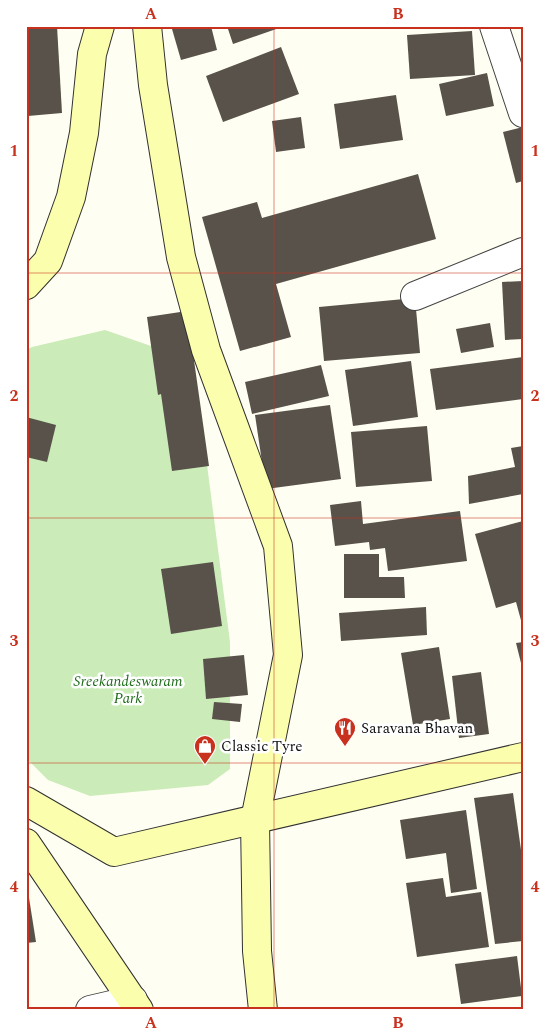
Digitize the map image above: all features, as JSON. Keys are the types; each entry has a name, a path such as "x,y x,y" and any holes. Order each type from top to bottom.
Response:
{"street":[{"path":"26,285 48,261 70,197 84,133 92,54 100,26"},
{"path":"147,26 153,85 181,257 206,350 278,546 288,655 255,820 257,951 263,1010"},
{"path":"494,26 523,114"},
{"path":"415,296 523,252"},
{"path":"26,801 114,852 523,757"},
{"path":"26,843 136,1005 90,1010"}],"green space":[{"name":"Sreekandeswaram Park","path":"105,330 151,346 198,395 230,642 230,769 208,785 90,796 48,780 26,758 26,350"}],"building":[{"path":"26,26 57,26 62,113 28,116"},
{"path":"182,26 211,26 217,50 181,60 172,29"},
{"path":"227,26 282,26 282,27 233,44"},
{"path":"472,31 475,75 410,79 407,35"},
{"path":"281,47 299,94 223,122 206,76"},
{"path":"487,73 494,106 446,116 439,84"},
{"path":"396,95 403,140 340,149 334,104"},
{"path":"301,117 305,148 276,152 272,121"},
{"path":"523,127 523,181 516,183 503,132"},
{"path":"418,174 436,239 276,284 291,337 240,351 202,217 257,202 262,218"},
{"path":"523,281 523,339 505,340 502,282"},
{"path":"415,298 420,353 324,361 319,307"},
{"path":"187,311 209,466 172,471 161,394 158,395 147,317"},
{"path":"490,323 494,347 461,353 456,329"},
{"path":"523,357 523,399 436,410 430,369"},
{"path":"411,361 418,417 353,426 345,370"},
{"path":"321,365 329,396 252,414 245,382"},
{"path":"330,405 341,479 266,489 255,415"},
{"path":"26,417 56,425 47,462 26,457"},
{"path":"427,426 432,481 356,487 351,432"},
{"path":"523,446 523,494 469,504 468,476 515,467 511,448"},
{"path":"361,501 363,524 460,511 467,561 388,571 385,548 370,550 369,542 335,546 330,505"},
{"path":"523,521 522,624 516,602 496,608 475,534"},
{"path":"344,554 379,554 379,577 404,577 405,598 344,598"},
{"path":"213,562 222,626 171,634 161,569"},
{"path":"426,607 427,635 341,641 339,613"},
{"path":"523,642 523,667 522,667 516,643"},
{"path":"439,647 450,719 413,725 401,653"},
{"path":"244,655 248,695 206,699 203,659"},
{"path":"481,672 489,734 459,738 452,676"},
{"path":"214,702 242,704 240,722 212,719"},
{"path":"513,793 523,864 523,941 495,944 474,798"},
{"path":"466,810 477,889 451,893 446,853 406,859 400,820"},
{"path":"443,878 446,897 481,892 489,947 417,957 406,883"},
{"path":"26,879 36,942 26,943"},
{"path":"517,956 522,996 461,1004 455,964"}],"place":[{"name":"Saravana Bhavan","path":"345,747"},
{"name":"Classic Tyre","path":"205,765"}]}
